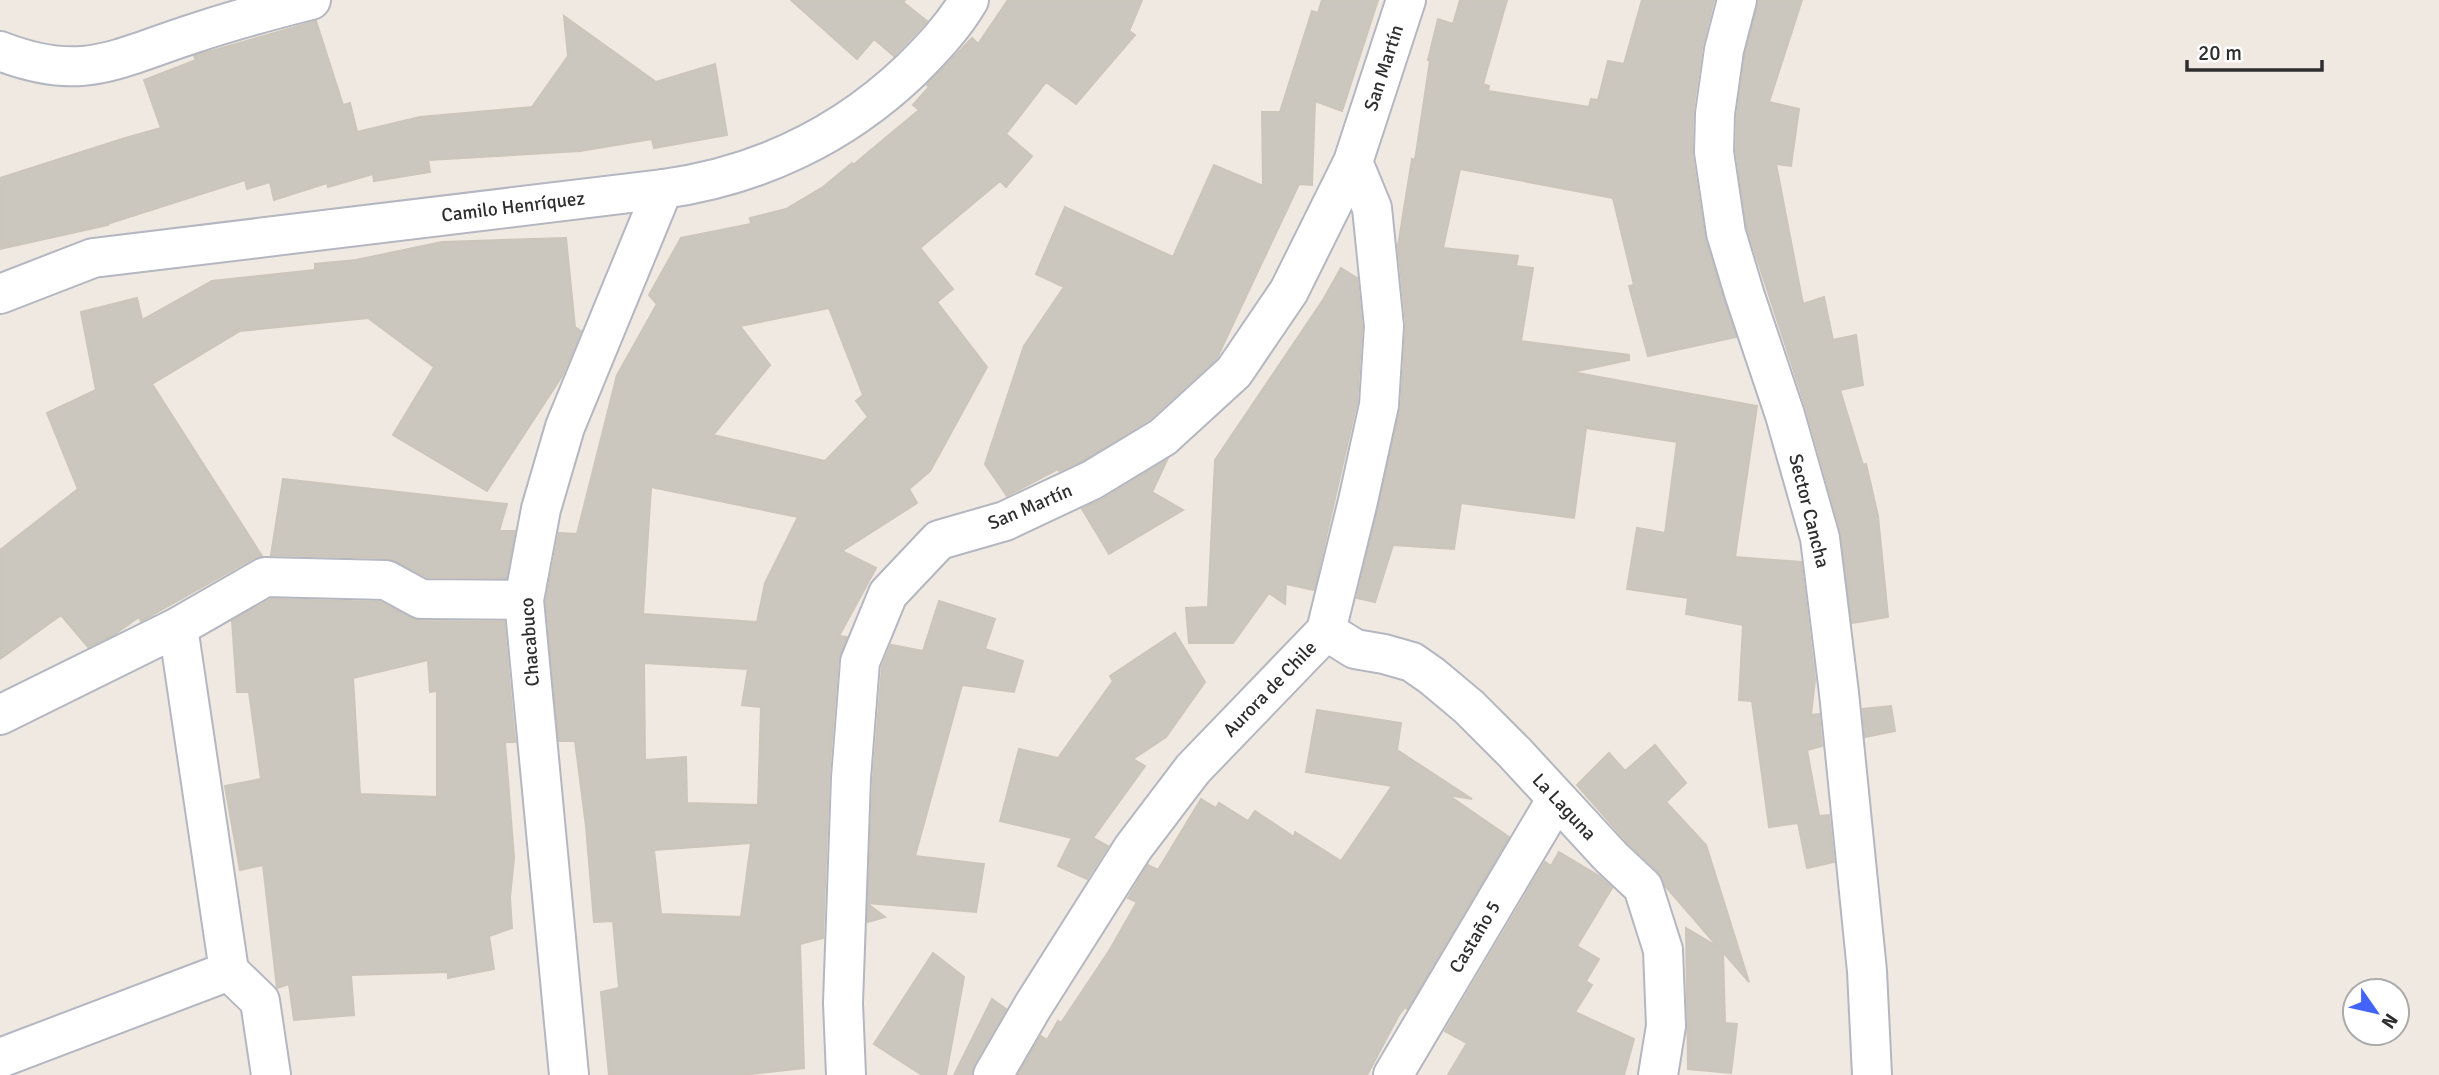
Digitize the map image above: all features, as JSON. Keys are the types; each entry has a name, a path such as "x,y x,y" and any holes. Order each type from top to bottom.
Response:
{"street":[{"path":"0,51 27,62 48,66 99,65 128,58 249,16 311,0"},
{"name":"Camilo Henríquez","path":"0,294 93,258 719,180 804,147 849,121 889,91 928,54 969,0"},
{"name":"San Martín","path":"846,1075 843,1003 851,778 860,662 888,594 939,540 1005,521 1092,480 1163,437 1234,372 1289,291 1353,162 1406,0"},
{"name":"Sector Cancha","path":"1737,0 1724,50 1715,114 1714,152 1726,233 1785,415 1820,538 1839,693 1867,971 1872,1075"},
{"name":"Aurora de Chile","path":"993,1075 1033,1006 1141,838 1193,769 1326,631 1379,405 1384,326 1372,208 1353,162"},
{"name":"Chacabuco","path":"569,1075 524,600 541,509 565,427 663,189"},
{"path":"0,715 178,627 265,577 386,580 421,599 524,600"},
{"path":"178,627 229,971 260,1001 271,1075"},
{"name":"La Laguna","path":"1326,631 1355,649 1412,662 1432,676 1469,707 1611,857 1643,887 1663,950 1666,1026 1658,1075"},
{"name":"Castaño 5","path":"1393,1075 1556,800"},
{"path":"0,1058 229,971"}],"building":[{"path":"791,0 905,0 903,2 927,21 894,56 874,39 857,59"},
{"path":"1008,0 1142,0 1129,31 1135,35 1076,104 1046,82 1006,134 1032,156 1006,187 1000,181 920,248 953,289 937,302 987,367 930,471 909,489 917,503 842,551 876,568 839,636 847,637 838,660 829,776 823,938 800,944 804,1068 742,1075 609,1075 601,992 619,988 613,921 594,922 575,741 559,741 546,601 559,533 577,534 617,375 657,304 649,295 681,238 751,224 750,218 786,209 823,187 919,110 913,105 929,87 927,85 972,38 978,44","holes":["829,308 863,395 856,401 868,417 825,461 713,435 770,365 740,326","651,487 798,517 765,583 757,622 643,614","644,663 748,669 742,705 761,707 758,805 687,803 686,757 645,760","751,843 741,917 661,914 654,850"]},
{"path":"1322,0 1378,0 1342,111 1315,101 1312,185 1299,184 1217,358 1150,419 1082,461 1059,471 1058,469 1007,496 985,464 1024,346 1064,287 1036,274 1065,207 1173,257 1214,165 1263,186 1262,112 1280,112 1312,11 1318,13"},
{"path":"1460,0 1507,0 1483,84 1489,86 1488,91 1589,107 1591,99 1598,100 1608,61 1624,64 1642,0 1714,0 1702,47 1693,111 1692,155 1705,239 1736,337 1648,356 1629,286 1634,285 1613,198 1460,169 1443,248 1518,256 1516,266 1533,268 1521,341 1629,355 1629,360 1572,372 1757,406 1735,557 1801,562 1815,680 1811,715 1819,714 1822,746 1807,750 1819,816 1829,815 1834,862 1807,868 1798,823 1769,827 1752,701 1739,700 1743,625 1686,614 1688,598 1627,589 1637,528 1665,533 1677,442 1586,428 1574,518 1461,503 1454,549 1393,545 1375,602 1357,598 1401,406 1406,324 1398,246 1412,159 1415,160 1430,61 1428,60 1438,19 1453,24"},
{"path":"1758,0 1802,0 1769,102 1799,109 1791,166 1776,164 1803,304 1824,297 1833,340 1856,335 1863,385 1840,390 1863,465 1866,464 1878,516 1888,617 1852,623 1841,532 1806,408 1747,228 1736,151 1737,116 1745,54"},
{"path":"564,16 656,82 715,64 727,135 654,148 652,139 580,151 428,160 430,172 374,181 373,174 328,187 327,183 274,200 270,182 247,189 245,180 108,225 0,249 0,178 161,128 144,80 196,60 194,56 316,21 343,105 350,103 357,132 420,117 532,107 568,56"},
{"path":"566,238 575,327 581,331 562,376 487,491 393,435 434,367 368,318 240,331 152,384 262,556 141,621 139,617 115,634 88,647 61,615 0,659 0,550 78,489 47,413 96,390 81,312 137,298 142,320 212,281 315,270 315,264 356,260 442,242"},
{"path":"1341,268 1357,278 1362,326 1357,402 1314,590 1286,584 1285,604 1269,593 1233,643 1189,643 1186,608 1208,607 1215,460 1323,300"},
{"path":"1167,460 1152,492 1183,510 1109,554 1082,509"},
{"path":"283,479 507,504 499,531 515,531 506,578 427,577 387,558 271,555"},
{"path":"271,599 380,602 420,621 504,622 515,742 505,742 514,858 510,898 512,928 489,936 494,969 448,978 448,972 351,975 354,1015 294,1020 289,984 277,988 263,865 240,870 225,786 261,779 249,692 237,692 232,621","holes":["428,660 430,692 437,691 437,797 360,794 353,678"]},
{"path":"939,601 995,619 985,649 1023,661 1014,692 962,685 915,856 984,864 976,912 868,903 873,779 882,667 891,645 923,651"},
{"path":"1175,633 1205,682 1166,737 1133,759 1145,766 1093,838 1108,846 1087,879 1058,866 1072,838 1000,821 1019,749 1058,758 1113,681 1110,676"},
{"path":"1891,706 1895,731 1865,737 1863,709"},
{"path":"1317,710 1401,723 1397,750 1472,799 1448,795 1509,837 1407,1009 1405,1007 1399,1015 1367,1075 1018,1075 1041,1036 1047,1040 1058,1021 1061,1023 1109,951 1137,902 1128,898 1148,865 1158,870 1201,799 1216,808 1219,803 1248,821 1255,811 1294,837 1295,832 1341,861 1392,786 1306,772"},
{"path":"1655,745 1686,783 1666,802 1706,845 1749,982 1723,952 1725,1023 1737,1024 1731,1073 1688,1069 1686,928 1718,947 1666,887 1658,871 1627,842 1577,785 1609,753 1625,771"},
{"path":"1559,852 1599,876 1612,888 1577,946 1599,959 1586,981 1592,985 1575,1012 1634,1039 1624,1075 1448,1075 1467,1043 1445,1031 1545,862 1551,866"},
{"path":"868,904 885,917 868,922"},
{"path":"933,953 964,977 946,1075 922,1075 874,1044"},
{"path":"992,999 1006,1009 974,1064 971,1075 954,1075"}]}
